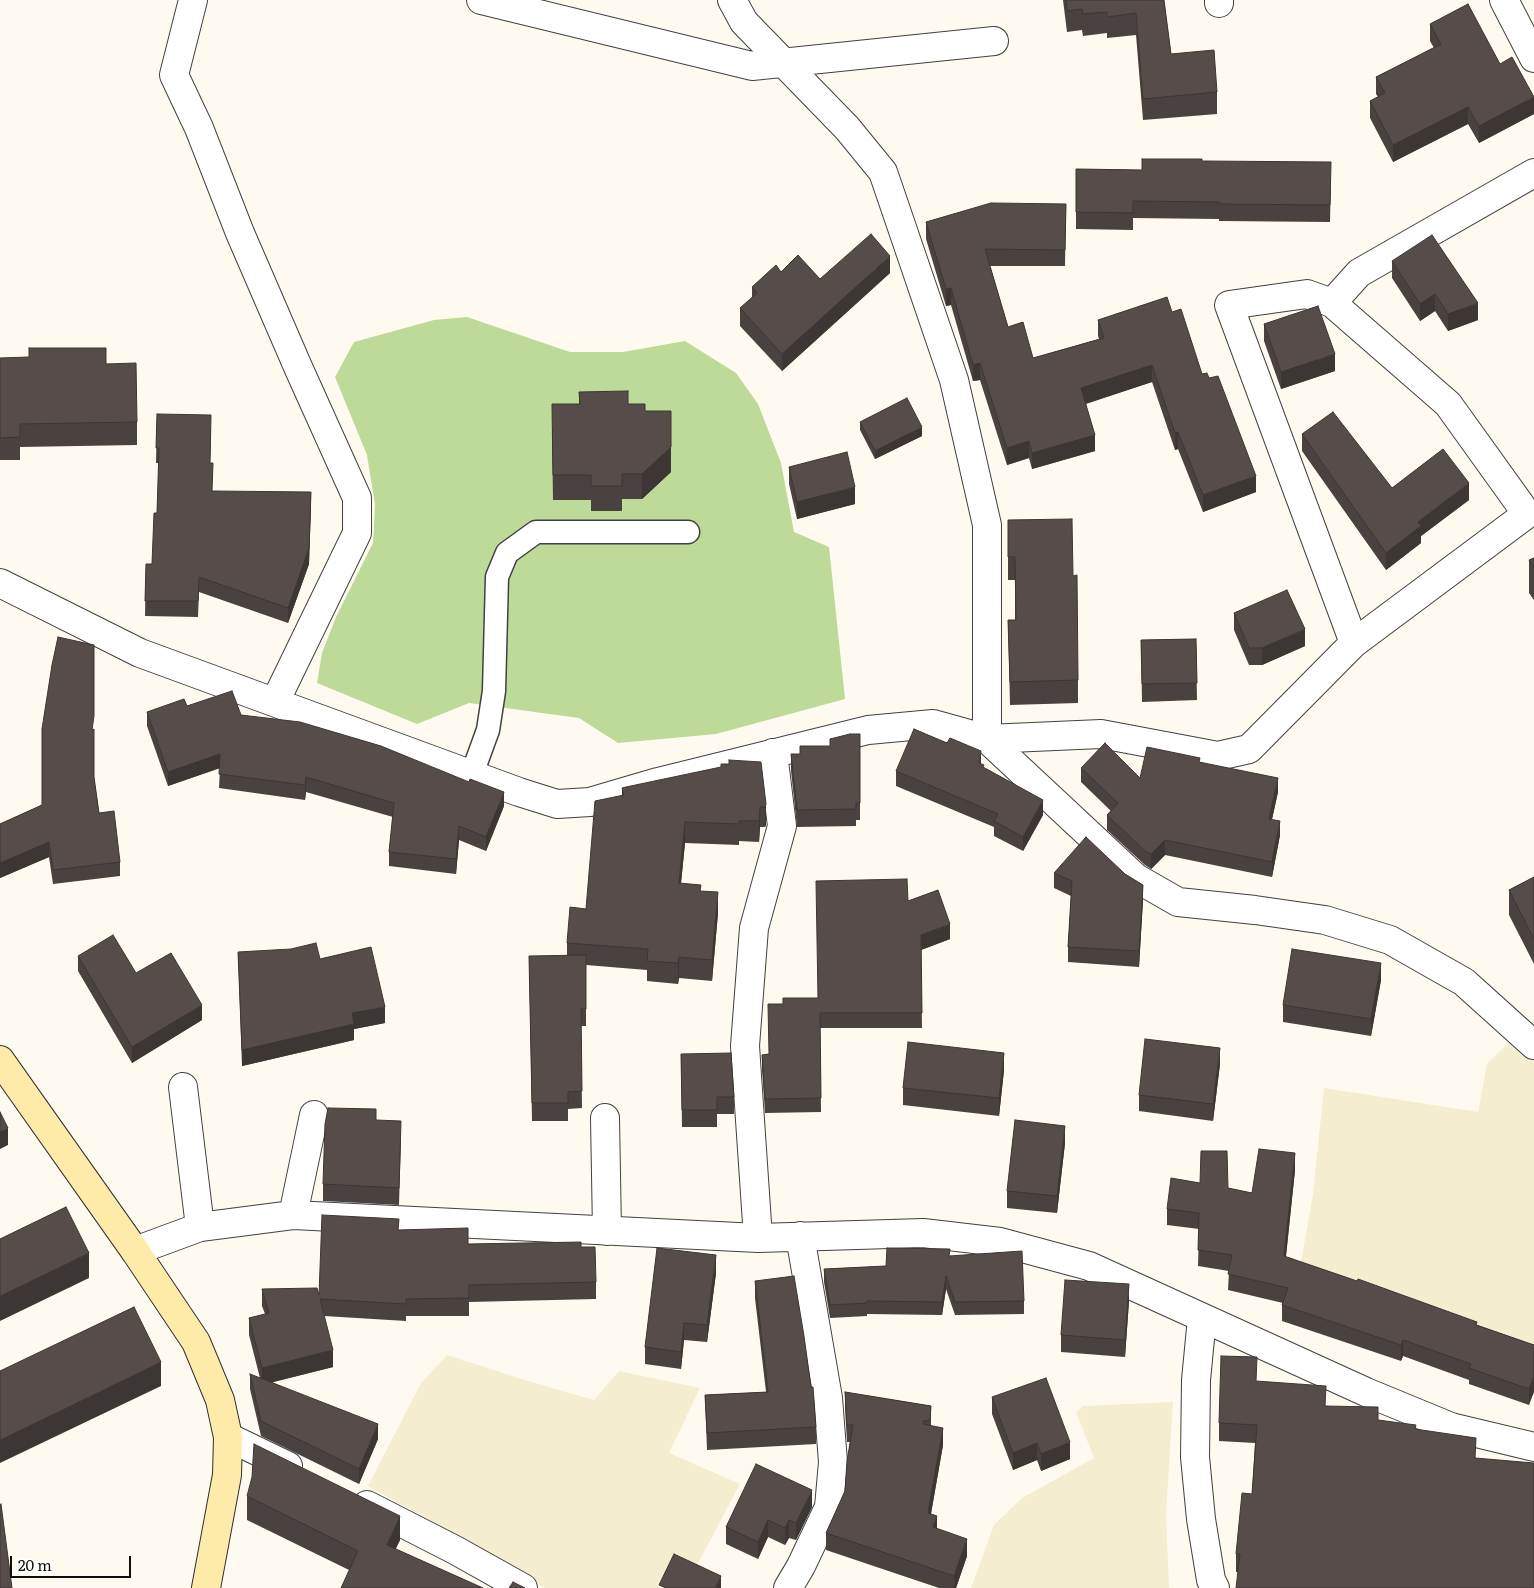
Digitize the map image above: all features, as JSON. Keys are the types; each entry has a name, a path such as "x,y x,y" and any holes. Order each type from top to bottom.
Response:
{"street":[{"path":"193,0 174,75 199,128 240,233 357,498 357,533 275,702"},
{"path":"481,0 752,66 994,41"},
{"path":"732,0 744,22 847,128 883,172 954,380 987,525 987,739 1136,878 1178,902 1325,920 1390,940 1464,982 1534,1045"},
{"path":"1504,0 1534,58"},
{"path":"1332,303 1359,273 1534,173"},
{"path":"0,583 140,653 557,804 590,802 658,782 868,730 933,724 987,739 1101,734 1218,756 1249,749 1354,643 1527,514 1448,404 1332,303 1307,294 1229,305 1354,643"},
{"path":"758,1238 745,1046 754,928 782,826 773,753"},
{"path":"0,1060 135,1251 196,1342 220,1400 228,1437 226,1475 206,1588"},
{"path":"183,1087 200,1228"},
{"path":"293,1215 314,1115"},
{"path":"605,1118 607,1231"},
{"path":"135,1251 200,1228 293,1215 758,1238 923,1233 1000,1242 1090,1266 1366,1392 1451,1426 1534,1447"},
{"path":"788,1588 802,1566 829,1507 833,1462 828,1398 800,1236"},
{"path":"1202,1318 1196,1380 1195,1457 1201,1519 1211,1580 1215,1588"},
{"path":"228,1437 307,1475"},
{"path":"341,1492 456,1550 522,1588"}],"lane":[{"path":"472,774 488,730 494,691 496,577 507,553 536,532 688,532"}],"shaded area":[{"path":"1512,1039 1534,1059 1534,1345 1301,1262 1313,1194 1324,1088 1478,1112 1487,1064"},
{"path":"447,1355 594,1400 619,1371 700,1388 669,1453 740,1484 693,1573 669,1565 657,1588 544,1588 462,1538 368,1486 421,1383"},
{"path":"1173,1402 1166,1513 1169,1588 971,1588 994,1525 1022,1498 1094,1458 1076,1412 1083,1406"}],"green space":[{"path":"467,317 570,352 623,352 685,341 736,373 758,404 781,463 794,532 829,547 845,699 716,734 618,743 579,718 469,703 417,724 317,683 322,653 336,617 373,543 375,505 367,455 335,377 354,342 434,320"}],"building":[{"path":"1066,0 1164,0 1171,54 1214,50 1217,92 1143,99 1136,13 1107,17 1107,12 1083,14 1082,9 1067,11"},
{"path":"1468,4 1500,64 1512,57 1534,97 1479,126 1468,107 1393,145 1370,101 1385,93 1376,77 1441,44 1430,24"},
{"path":"1142,159 1331,162 1330,205 1133,201 1133,213 1076,212 1076,169 1142,170"},
{"path":"991,203 1066,204 1065,250 985,249 1008,327 1023,322 1033,358 1104,338 1098,320 1167,297 1172,312 1181,309 1202,374 1207,373 1209,378 1218,376 1256,476 1203,495 1178,432 1175,433 1152,365 1081,388 1095,435 1032,453 1029,441 1007,448 980,363 973,365 951,288 946,289 926,222"},
{"path":"871,234 890,256 782,354 740,308 757,293 752,287 776,265 781,272 798,255 820,279"},
{"path":"1432,235 1478,303 1448,314 1435,294 1420,304 1392,261"},
{"path":"1318,306 1335,354 1281,372 1264,324"},
{"path":"29,348 106,348 106,364 136,363 137,422 20,424 20,437 0,438 0,358 29,357"},
{"path":"628,391 628,404 645,404 645,411 671,411 671,447 642,474 622,474 622,486 591,486 591,475 553,475 552,404 580,404 579,392"},
{"path":"907,398 922,427 875,451 860,422"},
{"path":"1333,412 1392,488 1443,449 1469,483 1418,522 1421,526 1386,553 1302,434"},
{"path":"157,414 211,415 210,463 213,463 212,491 311,492 309,548 288,608 199,577 198,601 145,601 146,564 152,564 154,513 157,513 159,448 156,448"},
{"path":"847,452 855,487 797,502 789,467"},
{"path":"1072,519 1073,576 1077,575 1078,680 1010,682 1008,620 1016,620 1015,557 1008,557 1008,520"},
{"path":"1534,558 1534,568 1529,560"},
{"path":"1287,590 1305,629 1262,648 1249,648 1234,613"},
{"path":"58,637 94,645 94,716 92,730 94,729 94,777 99,813 114,811 120,862 53,870 49,842 0,863 0,824 42,805 42,729"},
{"path":"1196,639 1197,683 1142,684 1141,640"},
{"path":"232,691 241,715 300,722 381,746 469,782 470,779 504,792 486,837 459,826 456,859 389,852 394,803 306,777 305,785 219,774 220,754 168,772 147,712 184,699 187,706"},
{"path":"914,729 947,743 950,738 981,751 979,763 984,765 983,767 1043,800 1023,837 994,821 998,814 896,771"},
{"path":"850,734 860,734 860,803 856,803 856,809 797,810 791,754 800,754 800,746 830,746 830,739"},
{"path":"1105,743 1140,778 1147,747 1200,758 1199,762 1278,778 1269,819 1280,821 1272,862 1165,840 1151,854 1145,851 1107,815 1118,803 1081,768"},
{"path":"729,760 761,762 766,804 765,807 760,807 759,821 739,821 739,824 685,822 679,883 701,885 700,891 718,892 712,960 679,957 678,963 647,961 648,949 567,943 570,907 586,909 595,801 624,795 622,788 721,767 721,764 729,764"},
{"path":"1086,837 1125,874 1143,885 1139,951 1068,947 1072,881 1054,873"},
{"path":"1534,877 1534,939 1509,890"},
{"path":"907,879 908,901 938,890 950,924 921,935 922,1013 820,1013 821,1098 765,1099 762,1055 769,1054 768,1004 783,1004 783,998 818,998 816,881"},
{"path":"113,935 136,973 171,953 202,1005 132,1047 78,956"},
{"path":"316,943 320,959 371,947 385,1007 352,1013 354,1024 242,1050 238,952 291,949"},
{"path":"1292,949 1381,963 1371,1019 1283,1005"},
{"path":"586,955 586,1009 581,1009 582,1091 568,1092 568,1103 532,1103 529,956"},
{"path":"1145,1039 1220,1048 1213,1104 1139,1095"},
{"path":"908,1042 1004,1053 999,1098 903,1088"},
{"path":"731,1053 734,1097 717,1097 717,1110 682,1110 681,1054"},
{"path":"328,1108 376,1109 376,1120 401,1121 399,1188 323,1184 325,1124"},
{"path":"0,1112 8,1128 0,1132"},
{"path":"1015,1120 1065,1126 1057,1196 1007,1191"},
{"path":"1259,1149 1295,1153 1284,1256 1357,1281 1358,1279 1477,1322 1476,1325 1534,1345 1534,1376 1529,1389 1469,1368 1471,1364 1403,1340 1401,1345 1282,1305 1288,1288 1228,1274 1232,1255 1198,1250 1199,1213 1167,1209 1171,1178 1200,1183 1201,1151 1227,1151 1228,1188 1252,1193"},
{"path":"66,1207 89,1253 0,1296 0,1239"},
{"path":"322,1215 399,1219 398,1230 468,1228 468,1244 581,1242 581,1247 595,1247 596,1282 469,1285 469,1298 406,1299 406,1304 320,1299 333,1350 262,1368 249,1318 269,1313 262,1289 317,1288 319,1295"},
{"path":"657,1248 716,1255 707,1325 684,1323 681,1352 645,1347"},
{"path":"887,1248 950,1249 949,1256 1022,1251 1024,1301 955,1302 946,1276 942,1302 867,1301 867,1303 830,1305 824,1269 886,1266"},
{"path":"794,1276 811,1387 813,1387 816,1427 707,1433 705,1395 768,1392 755,1281"},
{"path":"1065,1280 1129,1284 1125,1340 1061,1335"},
{"path":"134,1307 161,1362 0,1440 0,1371"},
{"path":"1221,1356 1257,1357 1256,1381 1326,1386 1325,1406 1378,1407 1378,1420 1416,1425 1415,1429 1476,1438 1475,1458 1534,1463 1534,1588 1236,1588 1240,1554 1236,1554 1242,1493 1252,1494 1257,1425 1219,1423"},
{"path":"250,1374 378,1424 359,1469 261,1421"},
{"path":"1046,1378 1070,1442 1041,1454 1037,1443 1013,1453 992,1397"},
{"path":"845,1392 931,1406 930,1420 923,1421 923,1424 943,1428 928,1513 937,1516 933,1527 967,1539 954,1576 826,1533 845,1491 847,1461 853,1425 847,1425"},
{"path":"254,1444 400,1516 387,1545 483,1588 341,1588 358,1551 247,1496 252,1477"},
{"path":"756,1464 812,1490 796,1523 789,1520 785,1528 768,1520 758,1542 726,1527"},
{"path":"1,1504 12,1588 0,1588"},
{"path":"674,1554 721,1576 715,1588 666,1588 659,1585"},
{"path":"513,1582 525,1588 509,1588"}]}
